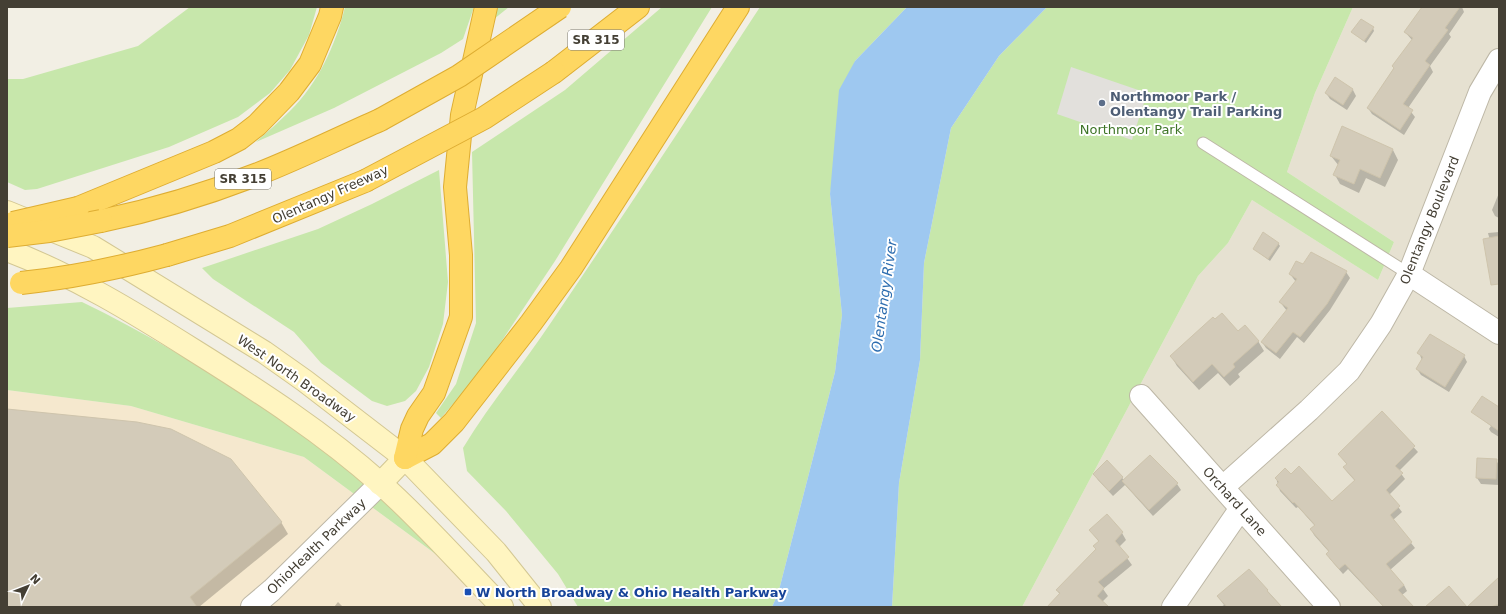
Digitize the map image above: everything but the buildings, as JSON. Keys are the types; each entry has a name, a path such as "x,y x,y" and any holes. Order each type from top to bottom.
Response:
{"highway":[{"path":"7,225 78,208 214,152 239,139 257,125 289,92 310,64 330,16 332,7"},
{"path":"405,458 412,429 418,416 434,393 460,317 461,255 455,187 462,115 486,7"},
{"name":"SR 315","path":"7,236 49,231 123,216 214,190 258,174 380,120 459,76 560,7"},
{"name":"Olentangy Freeway","path":"14,284 58,279 135,264 167,255 230,236 366,181 484,118 554,72 638,7"},
{"path":"405,458 432,444 454,422 532,323 571,268 738,7"}],"main road":[{"name":"West North Broadway","path":"7,212 93,247 264,352 358,420 405,458 496,552 540,607"},
{"path":"7,250 32,260 106,297 236,376 292,415 380,484 502,607"},
{"path":"380,484 405,458"}],"street":[{"name":"Olentangy Boulevard","path":"1223,487 1309,410 1348,371 1381,324 1409,274 1480,92 1499,60"},
{"path":"1409,274 1499,333"},
{"name":"Orchard Lane","path":"1141,396 1329,607"},
{"name":"OhioHealth Parkway","path":"252,607 272,590 380,484"},
{"path":"1173,607 1241,508"}],"lane":[{"path":"1203,143 1409,274"}],"shaded area":[{"path":"1353,7 1499,7 1499,607 1022,607 1198,276 1228,243 1252,200 1378,280 1394,242 1287,172 1315,93"},
{"name":"Northmoor Park / Olentangy Trail Parking","path":"1071,67 1147,93 1132,140 1057,114"},
{"path":"7,390 131,406 304,457 441,558 485,607 7,607"}],"green space":[{"path":"190,7 317,7 309,35 290,70 270,93 238,117 169,147 37,189 25,190 7,182 7,79 23,79 138,46"},
{"path":"345,7 474,7 463,39 441,53 334,108 256,142 290,111 309,89 325,63 337,35"},
{"path":"498,7 509,7 494,19"},
{"path":"662,7 712,7 555,261 483,369 441,418 436,413 456,384 476,323 472,152 565,90"},
{"path":"760,7 907,7 855,61 830,194 842,315 835,372 778,594 772,607 578,607 558,574 506,511 467,471 463,448 577,285"},
{"name":"Northmoor Park","path":"1047,7 1353,7 1315,93 1287,172 1394,242 1378,280 1252,200 1228,243 1198,276 1022,607 892,607 899,483 920,360 924,263 951,128 999,56"},
{"path":"439,170 448,282 443,324 429,367 416,391 405,401 387,406 372,401 321,363 294,332 213,279 202,268 318,229"},
{"path":"82,302 157,341 194,363 266,410 300,434 367,486 444,554 441,558 304,457 131,406 7,390 7,308"}],"water":[{"name":"Olentangy River","path":"907,7 1047,7 999,56 951,128 924,263 920,360 899,483 892,607 772,607 778,594 835,372 842,315 830,194 839,90 855,61"}],"place":[{"name":"Northmoor Park / Olentangy Trail Parking","path":"1102,103"},
{"name":"W North Broadway & Ohio Health Parkway","path":"468,592"}]}
